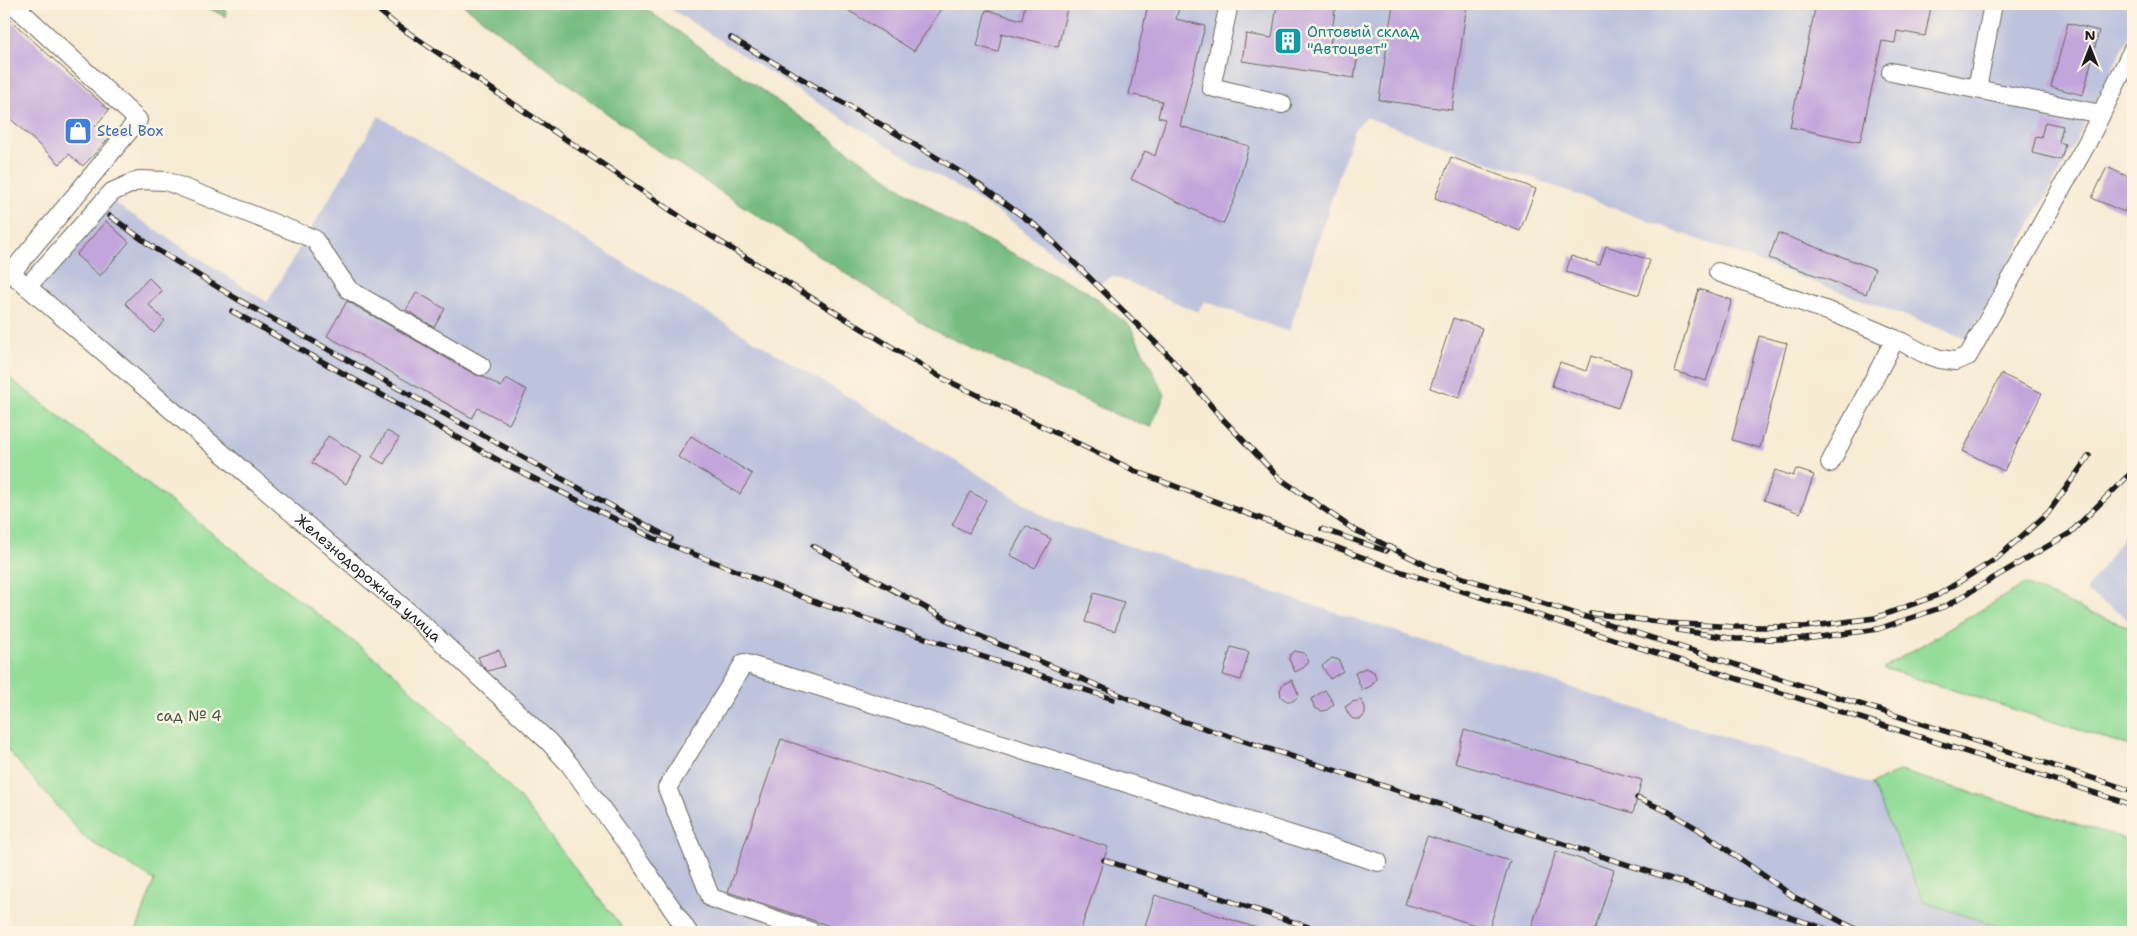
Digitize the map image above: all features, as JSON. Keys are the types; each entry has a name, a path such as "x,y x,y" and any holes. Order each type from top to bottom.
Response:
{"street":[{"path":"7,270 138,120 13,4"},
{"path":"1229,4 1211,87 1282,104"},
{"path":"1977,89 1993,4"},
{"path":"1718,272 1839,315 1923,354 1955,361 1968,356 2101,114 2133,49"},
{"path":"1890,72 2101,114"},
{"path":"27,287 112,192 139,180 166,182 314,239 349,290 481,366"},
{"name":"Железнодорожная улица","path":"7,270 418,620 549,742 570,765 688,932"},
{"path":"1830,463 1896,340"},
{"path":"812,932 711,898 667,788 744,663 1378,862"}],"shaded area":[{"path":"663,4 2133,4 2133,28 2071,151 1968,339 1366,117 1354,130 1289,332 1204,301 1198,312 1113,276 1095,286 1006,217 819,104"},
{"path":"379,116 984,478 1051,521 1872,784 1924,902 2014,932 688,932 526,720 38,290 113,202 267,302"},
{"path":"2133,523 2133,623 2086,591"}],"green space":[{"path":"200,4 225,4 226,17"},
{"path":"462,4 639,4 947,220 1085,290 1130,326 1165,395 1151,427 1119,416 933,330 649,145"},
{"name":"сад № 4","path":"4,374 392,671 518,796 626,932 136,932 154,880 86,839 4,746"},
{"path":"2025,584 2088,612 2133,628 2133,747 1883,668"},
{"path":"1900,771 2133,841 2133,932 2014,932 1924,902 1872,784"}],"building":[{"path":"838,4 944,4 914,51"},
{"path":"1025,4 1068,4 1058,47 1002,33 998,52 977,46 986,10 1022,20"},
{"path":"1148,4 1180,4 1176,19 1205,26 1180,126 1249,146 1236,196 1223,224 1131,179 1145,151 1155,156 1166,119 1158,117 1162,101 1129,94"},
{"name":"Оптовый склад \"Автоцвет\"","path":"1277,4 1336,4 1330,45 1359,49 1354,78 1242,61 1246,34 1272,38"},
{"path":"1393,4 1467,4 1452,110 1379,100"},
{"path":"1816,4 1916,4 1931,7 1925,36 1897,31 1895,43 1882,41 1860,142 1790,127"},
{"path":"4,14 109,110 95,126 109,138 83,166 69,154 60,164 4,113"},
{"path":"2068,23 2099,31 2083,95 2051,87"},
{"path":"2045,122 2063,126 2059,142 2065,144 2061,160 2032,153 2036,136 2041,137"},
{"path":"1451,157 1536,189 1520,231 1435,198"},
{"path":"2107,167 2133,179 2133,193 2124,212 2092,198"},
{"path":"106,221 129,242 100,276 76,255"},
{"path":"1778,233 1875,269 1866,294 1769,258"},
{"path":"1606,246 1650,260 1639,295 1566,272 1571,256 1600,265"},
{"path":"149,278 162,291 148,304 165,321 154,333 125,303"},
{"path":"1699,289 1732,300 1706,381 1674,371"},
{"path":"417,292 445,309 434,327 406,310"},
{"path":"347,301 476,375 482,376 501,387 506,378 527,390 509,424 478,408 472,418 327,336"},
{"path":"1453,318 1482,328 1459,398 1430,388"},
{"path":"1759,336 1787,343 1760,448 1732,440"},
{"path":"1591,356 1631,369 1618,408 1552,386 1560,362 1586,371"},
{"path":"2001,374 2042,393 2004,471 1963,451"},
{"path":"387,431 399,438 384,464 372,457"},
{"path":"328,436 362,456 346,484 312,463"},
{"path":"691,436 752,474 740,494 678,457"},
{"path":"1796,469 1814,475 1800,513 1764,500 1775,470 1793,476"},
{"path":"970,492 986,500 969,533 952,525"},
{"path":"1026,526 1051,539 1035,568 1010,555"},
{"path":"1094,593 1124,602 1115,631 1085,622"},
{"path":"1231,647 1249,652 1241,680 1223,675"},
{"path":"499,650 505,666 488,671 481,664 478,657"},
{"path":"1295,651 1304,653 1309,662 1295,672 1289,659 1290,655"},
{"path":"1332,658 1339,660 1343,671 1330,679 1322,666"},
{"path":"1365,668 1374,672 1376,679 1371,686 1362,690 1355,673"},
{"path":"1292,680 1299,695 1293,701 1287,701 1281,697 1280,690 1283,684"},
{"path":"1325,690 1334,704 1327,710 1322,711 1315,708 1311,699"},
{"path":"1361,700 1365,707 1365,714 1361,719 1353,719 1345,707 1352,702"},
{"path":"1464,730 1642,780 1633,813 1455,763"},
{"path":"781,739 1108,847 1080,932 848,932 728,892"},
{"path":"1427,836 1510,861 1489,929 1405,904"},
{"path":"1556,851 1614,870 1594,932 1530,932"},
{"path":"1155,895 1263,930 1262,932 1143,932"}],"railway":[{"path":"371,4 394,23 688,222 944,379 1135,471 1396,570 2133,805"},
{"path":"731,38 967,176 1039,228 1166,353 1220,416 1279,478 1353,529 1432,568"},
{"path":"110,216 154,248 237,299 671,539"},
{"path":"232,311 503,463 653,538 818,603 1113,699"},
{"path":"1591,613 1666,623 1736,627 1805,627 1875,618 1938,595 1996,559 2048,513 2089,456"},
{"path":"1678,630 1736,639 1805,639 1878,629 1946,606 2070,533 2133,471"},
{"path":"1322,529 1386,551"},
{"path":"813,546 968,631 1182,721 1836,932"},
{"path":"1426,566 2133,791"},
{"path":"1637,798 1669,812 1698,829 1794,897 1861,932"},
{"path":"1104,860 1324,932"}],"place":[{"name":"Оптовый склад \"Автоцвет\"","path":"1288,41"},
{"name":"Steel Box","path":"78,131"}]}
